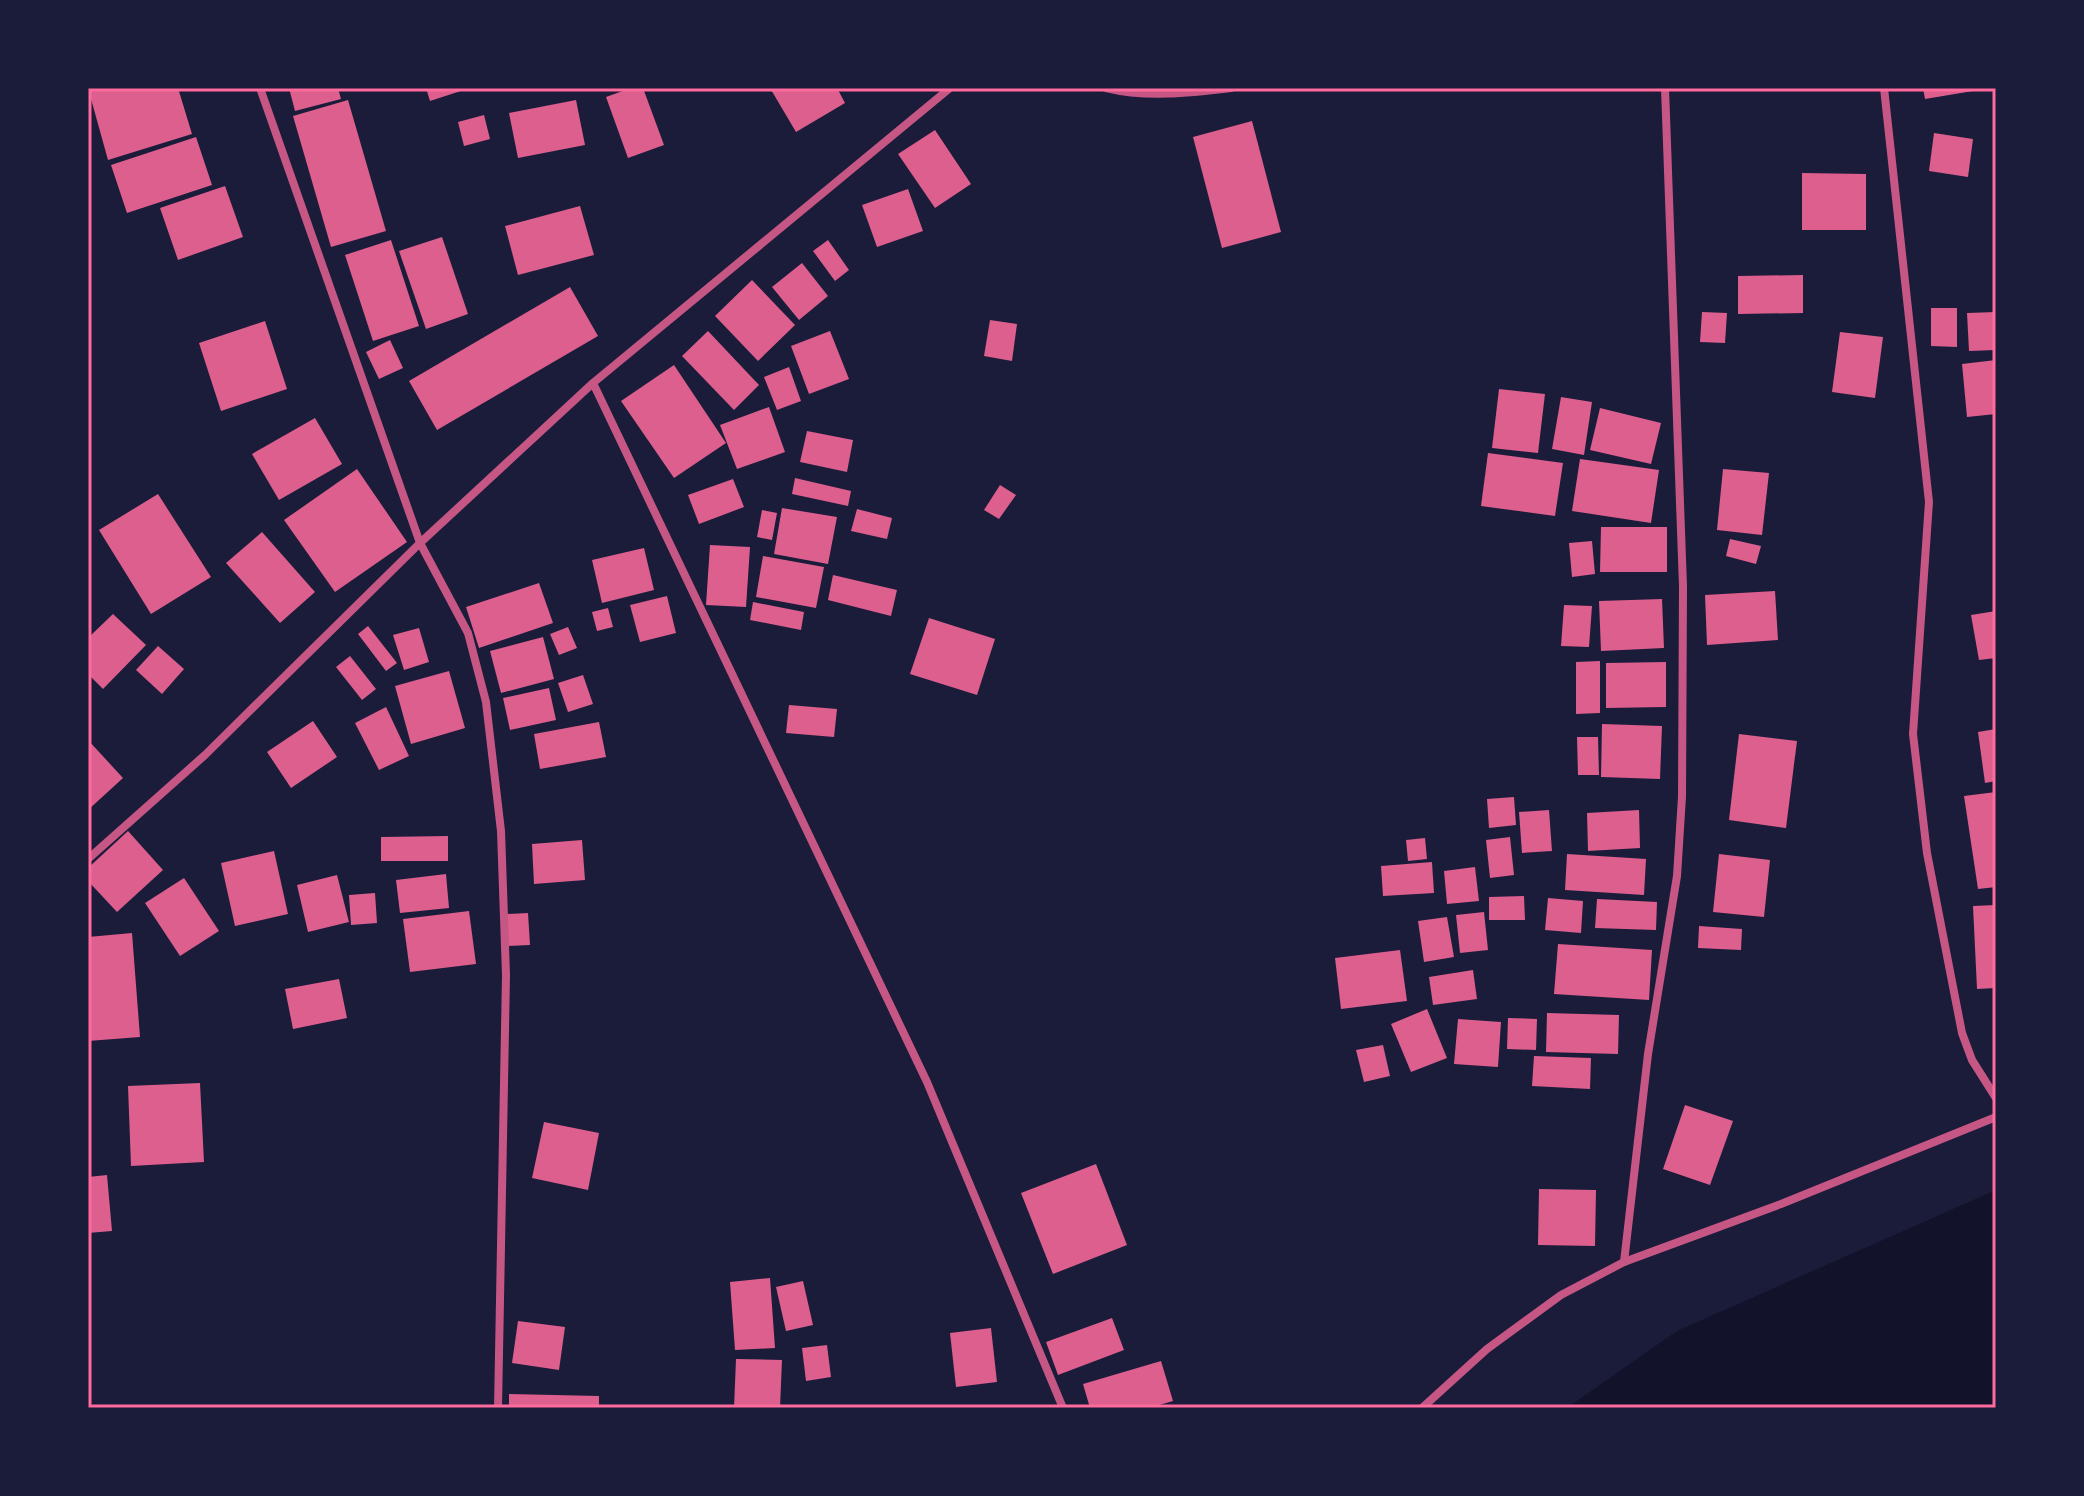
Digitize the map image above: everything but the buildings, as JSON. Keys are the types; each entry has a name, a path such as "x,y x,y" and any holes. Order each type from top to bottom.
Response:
{"street":[{"path":"260,88 420,543 468,633 486,702 501,831 506,975 498,1408"},
{"path":"88,859 205,755 420,543 593,383 950,88"},
{"path":"1106,88 1125,92 1183,94 1231,88"},
{"path":"1624,1262 1648,1054 1677,876 1682,797 1683,586 1665,88"},
{"path":"1884,88 1929,502 1913,734 1927,853 1962,1033 1972,1060 1996,1098"},
{"path":"593,383 927,1082 1063,1408"},
{"path":"1422,1408 1487,1349 1561,1295 1624,1262 1781,1204 1996,1117"}],"shaded area":[{"path":"1996,1190 1996,1408 1567,1408 1677,1331"}]}
